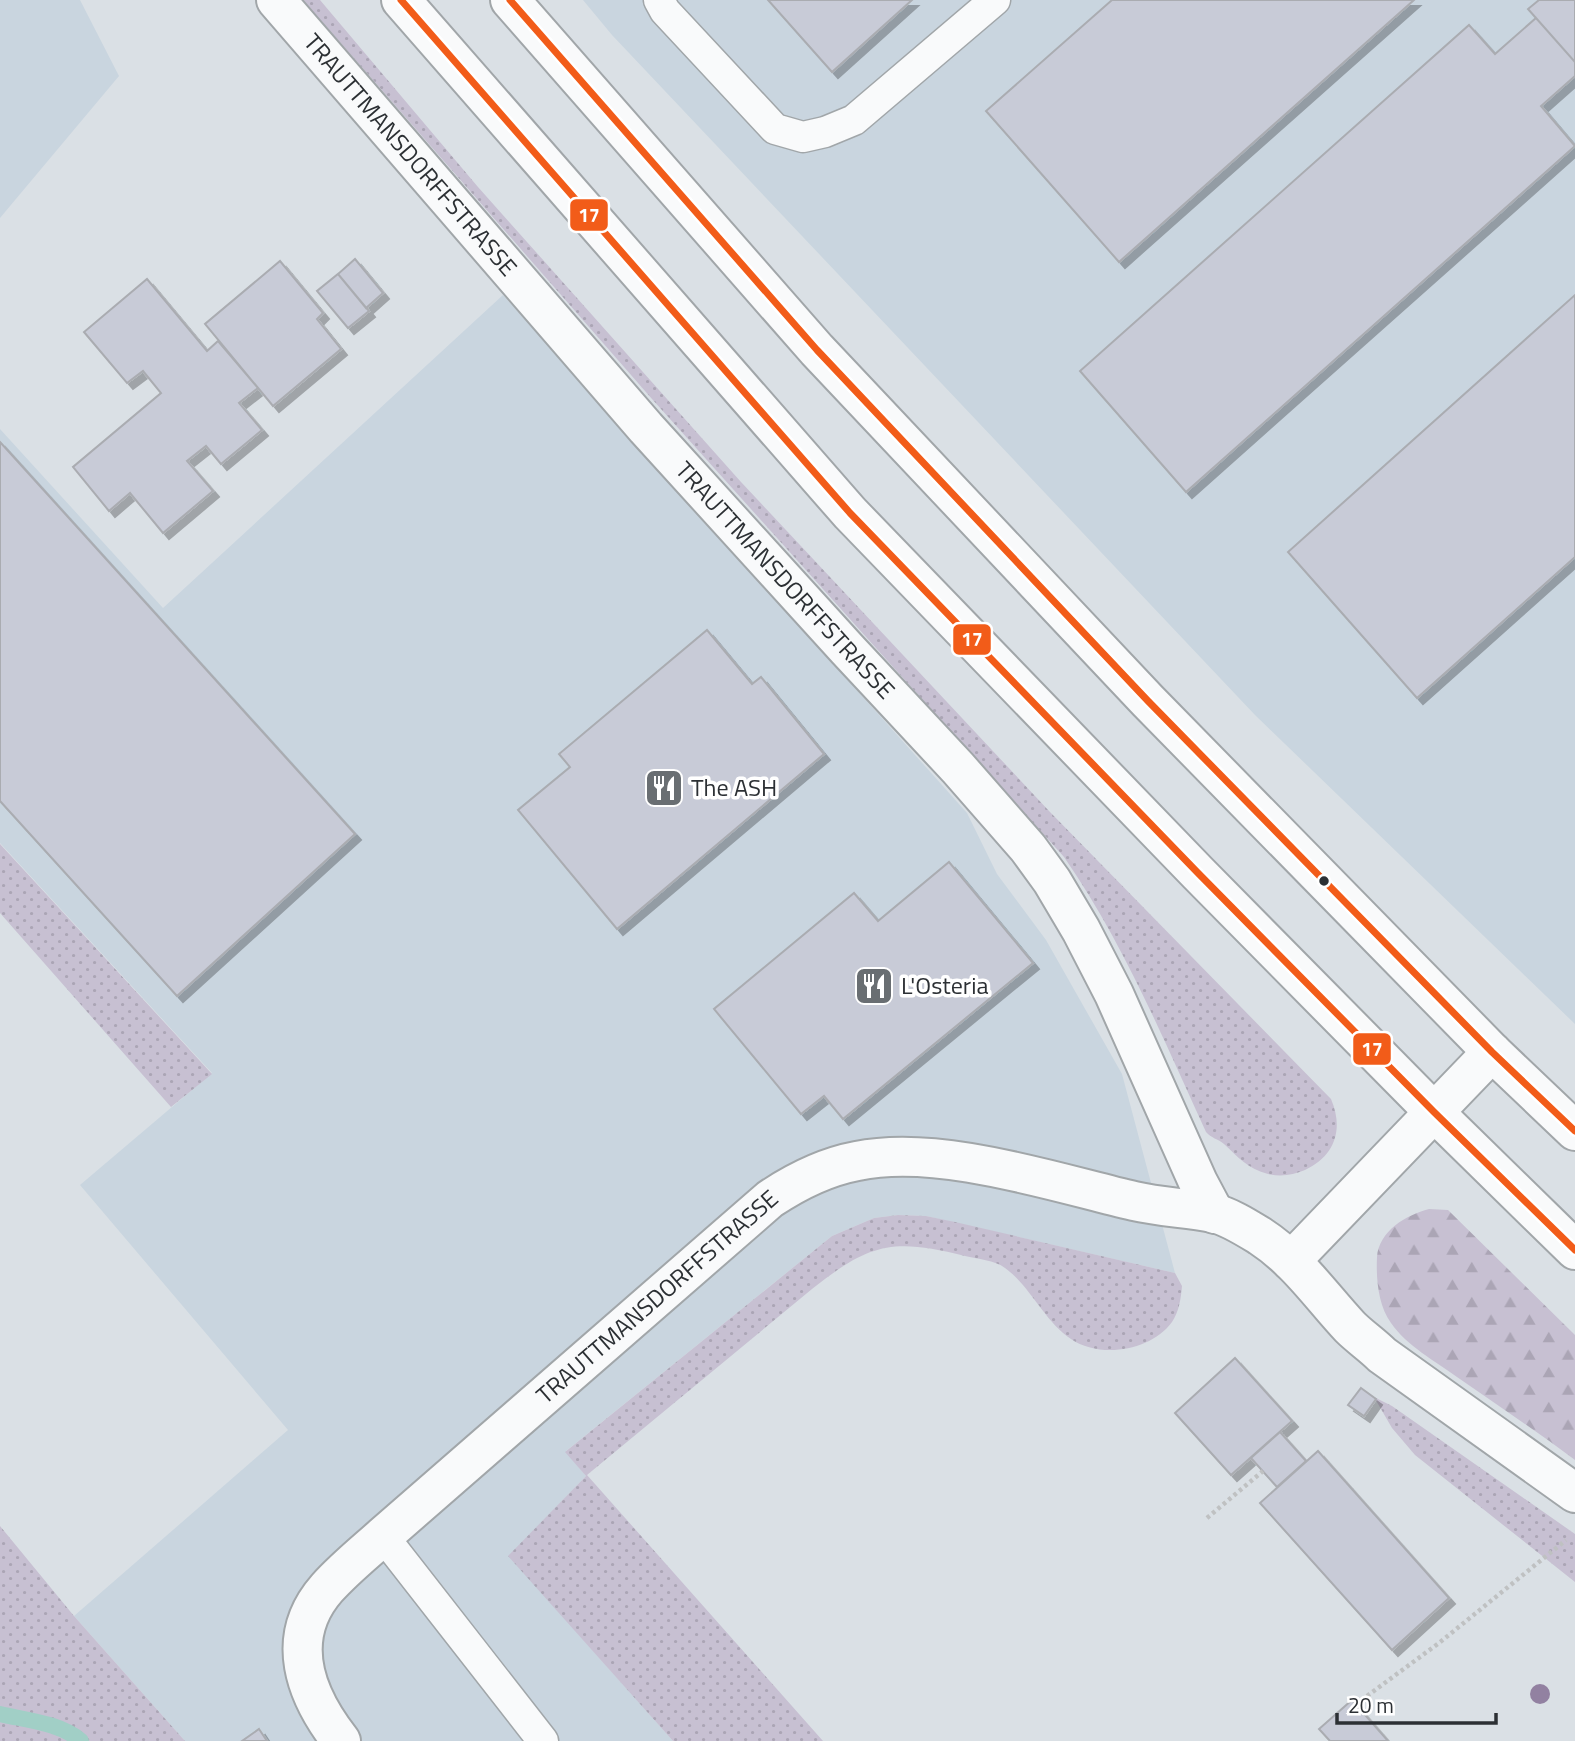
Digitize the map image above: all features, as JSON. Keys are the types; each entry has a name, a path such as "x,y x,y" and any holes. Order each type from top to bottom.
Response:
{"street":[{"name":"TRAUTTMANSDORFFSTRASSE","path":"276,0 646,428 990,803 1028,848 1082,930 1215,1214"},
{"path":"401,0 850,513 1198,873 1434,1112 1575,1250"},
{"path":"510,0 826,360 1148,701 1492,1052 1575,1131"},
{"path":"1291,1261 1492,1052"},
{"name":"TRAUTTMANSDORFFSTRASSE","path":"341,1741 319,1709 309,1686 301,1644 314,1607 326,1590 383,1536 770,1199 799,1180 859,1160 892,1157 970,1163 1022,1173 1158,1207 1215,1214 1261,1237 1317,1286 1352,1329 1382,1354 1575,1493"}],"lane":[{"path":"659,0 665,11 775,129 803,137 825,132 854,120 995,0"},
{"path":"383,1536 543,1741"}],"path":[{"path":"1208,1518 1263,1471"},
{"path":"1367,1696 1574,1534"}],"shaded area":[{"path":"0,0 80,0 119,76 0,218"},
{"path":"583,0 1575,0 1575,1024 1255,715 612,35"},
{"path":"503,295 967,813 997,874 1046,940 1122,1074 1175,1273 926,1216 874,1218 832,1236 566,1451 586,1476 509,1556 673,1741 185,1741 74,1616 288,1430 80,1185 212,1073 0,843 0,429 163,608"}],"green space":[{"path":"303,0 320,0 478,187 741,482 1050,812 1331,1099 1337,1121 1336,1131 1324,1157 1296,1173 1268,1174 1249,1166 1206,1132 1124,957 1064,857 652,399"},
{"path":"0,844 212,1074 171,1107 0,913"},
{"path":"1429,1209 1448,1210 1575,1335 1575,1460 1422,1353 1391,1323 1381,1300 1378,1282 1379,1248 1388,1232 1395,1226 1411,1215"},
{"path":"926,1216 955,1222 1175,1273 1182,1286 1178,1309 1172,1322 1151,1340 1124,1349 1096,1349 1061,1332 1014,1276 1001,1265 940,1250 900,1246 883,1248 850,1262 812,1289 587,1475 823,1741 673,1741 508,1556 586,1476 565,1452 832,1236 874,1218"},
{"path":"1374,1397 1392,1406 1575,1534 1575,1582 1415,1455 1392,1428"},
{"path":"0,1526 74,1616 185,1741 0,1741"}],"building":[{"path":"768,0 912,0 832,72"},
{"path":"1112,0 1414,0 1119,262 986,111"},
{"path":"1539,0 1575,0 1575,62 1528,9"},
{"path":"1536,18 1575,62 1575,76 1541,106 1575,146 1186,492 1080,371 1469,25 1495,54"},
{"path":"355,259 383,293 366,308 338,274"},
{"path":"280,261 323,313 317,319 341,349 273,406 205,324"},
{"path":"338,274 369,311 348,328 317,291"},
{"path":"147,279 207,351 218,341 258,388 239,403 262,430 221,464 206,446 187,461 213,491 163,533 130,493 109,511 73,467 161,393 143,371 127,383 84,332"},
{"path":"1575,295 1575,557 1417,698 1288,552"},
{"path":"0,442 355,834 177,996 0,801"},
{"name":"The ASH","path":"707,630 752,684 761,677 824,754 617,929 518,810 570,767 559,754"},
{"name":"L'Osteria","path":"949,862 1033,963 843,1119 824,1096 801,1114 714,1009 854,893 878,921"},
{"path":"1235,1358 1292,1421 1231,1475 1175,1413"},
{"path":"1361,1388 1376,1399 1364,1416 1348,1405"},
{"path":"1280,1432 1306,1461 1277,1487 1251,1458"},
{"path":"1318,1451 1449,1598 1392,1650 1260,1503"},
{"path":"1352,1700 1388,1741 1330,1741 1319,1729"},
{"path":"259,1729 267,1741 242,1741"}],"waterway":[{"path":"0,1714 53,1726 81,1741"}],"transit line":[{"name":"17","path":"401,0 850,513 1198,873 1434,1112 1575,1250"},
{"name":"17","path":"510,0 817,350 1148,701 1492,1052 1575,1131"}],"place":[{"name":"The ASH","path":"664,788"},
{"name":"L'Osteria","path":"874,986"}]}
